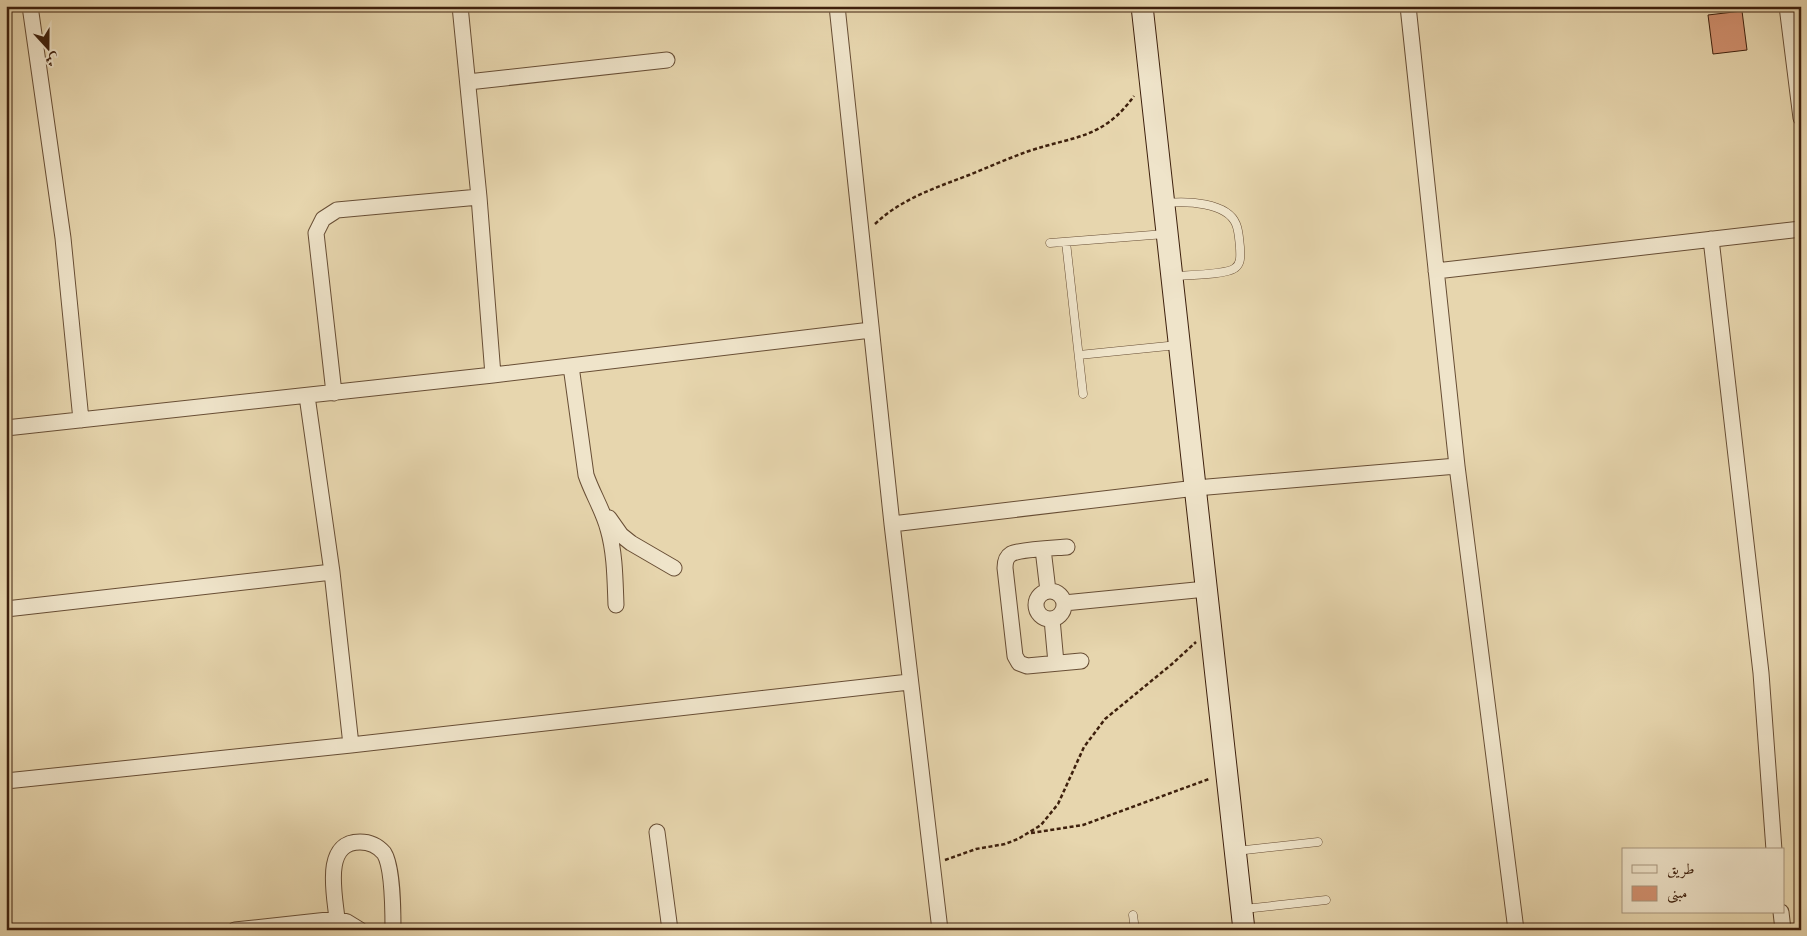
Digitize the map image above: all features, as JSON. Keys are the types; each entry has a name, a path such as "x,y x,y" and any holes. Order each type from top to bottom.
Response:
{"street":[{"path":"30,6 63,238 81,420"},
{"path":"460,6 479,197 493,376"},
{"path":"837,6 892,524 940,930"},
{"path":"1142,6 1243,919"},
{"path":"1408,6 1457,466 1516,930"},
{"path":"1787,6 1798,71 1801,118"},
{"path":"468,82 667,60"},
{"path":"334,393 316,233 323,219 337,210 479,197"},
{"path":"1436,271 1801,229"},
{"path":"1711,239 1761,673 1774,848"},
{"path":"6,428 493,376 871,330"},
{"path":"571,366 585,467 591,489 608,526 611,539 616,606"},
{"path":"308,396 332,572 351,745"},
{"path":"892,524 1196,488 1457,466"},
{"path":"597,503 626,539 674,568"},
{"path":"1067,546 1014,553 1007,559 1005,568 1015,656 1019,663 1027,666 1081,661"},
{"path":"1043,549 1048,591"},
{"path":"6,609 332,572"},
{"path":"1064,603 1206,589"},
{"path":"1048,591 1057,593 1064,603 1062,612 1052,619 1039,615 1036,607 1037,598 1048,591"},
{"path":"1010,610 1036,607"},
{"path":"1052,619 1056,663"},
{"path":"6,781 351,745 910,682"},
{"path":"657,832 670,930"},
{"path":"337,919 333,872 334,861 346,845 366,842 380,849 388,862 393,930"},
{"path":"1781,914 1783,930"},
{"path":"235,930 337,919 347,922 360,930"}],"lane":[{"path":"1164,203 1189,202 1220,209 1233,218 1239,232 1240,260 1235,269 1225,272 1172,277"},
{"path":"1050,243 1167,234"},
{"path":"1066,242 1083,394"},
{"path":"1079,355 1180,345"},
{"path":"1236,851 1318,842"},
{"path":"1243,919 1326,900"},
{"path":"1133,915 1135,930"}],"path":[{"path":"862,238 886,214 916,196 1028,151 1099,130 1114,120 1136,94"},
{"path":"1030,833 1046,820 1058,804 1084,747 1105,719 1172,664 1211,627"},
{"path":"932,867 961,854 1005,844 1030,833 1083,825 1227,772"}],"building":[{"path":"1742,11 1747,50 1713,54 1708,15"}]}
